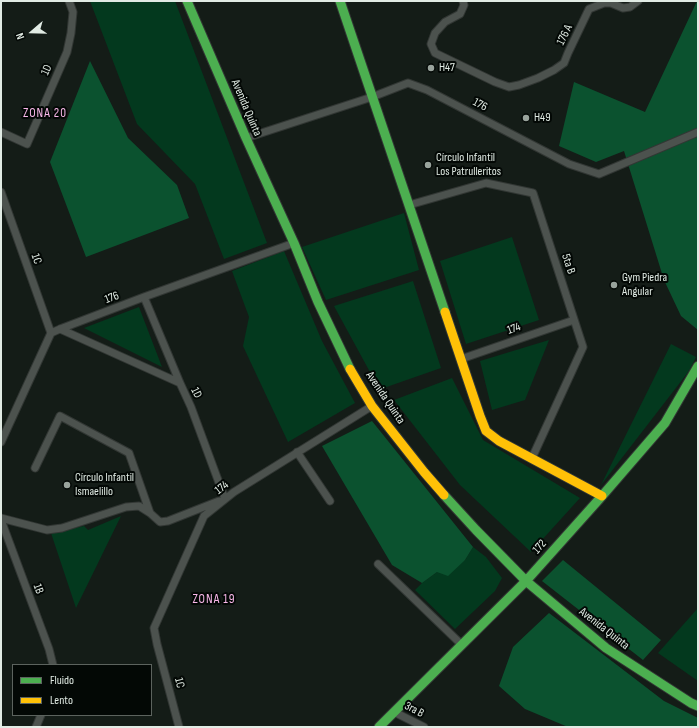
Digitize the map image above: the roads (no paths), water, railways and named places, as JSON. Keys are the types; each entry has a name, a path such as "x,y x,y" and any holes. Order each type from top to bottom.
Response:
{"street":[{"name":"1D","path":"1,132 27,144 67,52 73,12 69,1"},
{"name":"Avenida Quinta","path":"187,1 246,138 294,243 318,302 352,372 372,406 424,472 470,525 526,581 606,648 698,706"},
{"path":"340,1 486,431 498,441 602,496"},
{"name":"176 A","path":"463,1 464,6 460,14 445,22 435,33 431,44 436,53 494,82 509,87 538,78 564,63 589,9 604,3 612,3 623,8 630,7 638,1"},
{"name":"176","path":"246,138 408,83 427,90 569,164 599,174 698,132"},
{"name":"5ta B","path":"409,205 486,183 533,193 583,347 532,458"},
{"name":"1C","path":"1,192 2,200 51,333"},
{"name":"176","path":"51,333 144,297 294,243"},
{"name":"1D","path":"144,297 191,407 225,499"},
{"name":"174","path":"461,359 574,320"},
{"path":"60,329 180,383"},
{"path":"1,442 51,333"},
{"name":"172","path":"379,727 526,581 602,496 665,424 698,366"},
{"name":"174","path":"157,644 154,628 204,516 234,492 372,406"},
{"path":"35,468 60,416 129,452 150,513"},
{"path":"297,452 330,501"},
{"path":"1,519 47,530 62,528 126,507 139,506 160,522 168,521 225,499"},
{"name":"1B","path":"1,519 49,649 53,664"},
{"path":"378,564 462,645"},
{"name":"1C","path":"157,644 179,727"},
{"name":"3ra B","path":"394,712 424,727"},
{"path":"36,727 41,716"}],"place":[{"name":"H47","path":"431,68"},
{"name":"H49","path":"526,118"},
{"name":"Círculo Infantil Los Patrulleritos","path":"428,165"},
{"name":"Gym Piedra Angular","path":"614,285"},
{"name":"Círculo Infantil Ismaelillo","path":"67,485"}],"district":[{"name":"ZONA 20","path":"45,114"},
{"name":"ZONA 19","path":"214,600"}]}
